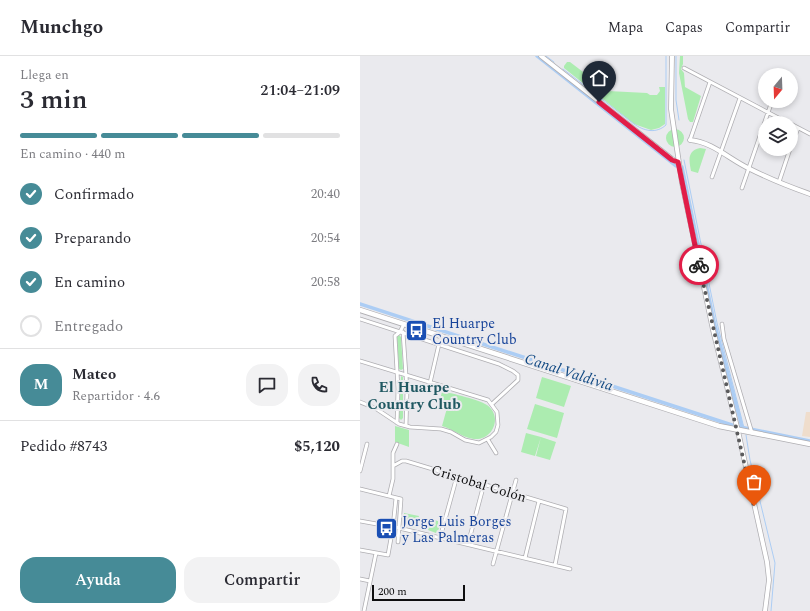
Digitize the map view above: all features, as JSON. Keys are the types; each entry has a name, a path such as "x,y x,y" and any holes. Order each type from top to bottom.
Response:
{"main road":[{"path":"360,310 403,326 715,425 738,431 751,430 810,444"}],"street":[{"path":"541,56 672,160 678,162"},
{"path":"672,56 671,109 678,162 701,274 738,431 768,570 769,580 765,611"},
{"path":"684,68 774,116"},
{"path":"710,82 690,140 704,142 749,169 810,194"},
{"path":"712,177 740,98"},
{"path":"742,188 770,108"},
{"path":"798,128 810,134"},
{"path":"779,182 788,156"},
{"path":"360,319 499,364 516,373 518,375 518,380 492,404"},
{"path":"722,324 724,339 751,430"},
{"path":"403,326 401,332 407,390 406,426"},
{"path":"396,423 398,396 395,336 401,332"},
{"path":"430,383 439,344"},
{"path":"360,361 484,398 492,404 497,412 498,422 496,432 488,440 479,443 472,442 446,430 406,426 396,423 375,408 360,402"},
{"path":"488,440 496,453"},
{"path":"360,471 366,444"},
{"path":"390,496 393,479 393,453 396,444"},
{"path":"360,448 365,449"},
{"name":"Cristobal Colón","path":"393,466 405,461 566,509 555,565"},
{"path":"440,538 457,476"},
{"path":"493,564 516,480"},
{"path":"468,544 484,484"},
{"path":"360,489 401,499 398,542"},
{"path":"360,550 388,555 394,527 396,498"},
{"path":"526,558 539,501"},
{"path":"360,521 399,528 570,569"},
{"path":"360,608 364,610 376,553"},
{"path":"360,579 370,581"}],"shaded area":[{"path":"806,412 810,412 810,437 802,436"}],"green space":[{"path":"680,56 683,56 683,64 681,69 684,73 685,87 701,96 693,122 690,122 688,119 679,73"},
{"path":"567,62 570,62 608,91 657,95 660,91 659,87 665,87 665,124 659,128 651,130 634,124 564,68"},
{"path":"671,129 679,129 684,134 682,145 679,147 671,147 666,142 666,134"},
{"path":"700,148 706,149 698,173 691,171 690,156 693,151"},
{"path":"399,335 401,337 403,369 401,370 399,369 397,337"},
{"path":"401,376 403,377 403,418 401,420 399,418"},
{"path":"542,377 571,386 564,407 536,398"},
{"path":"442,391 472,399 487,405 492,410 495,421 491,432 481,439 474,439 442,426 447,408 439,406"},
{"path":"535,404 564,413 557,438 527,429"},
{"path":"395,426 409,430 409,447 395,442"},
{"path":"526,433 541,437 535,456 521,452"},
{"path":"541,437 556,442 550,460 536,456"},
{"path":"404,513 419,516 416,528 405,525"},
{"path":"431,519 441,522 436,533 428,530"}],"waterway":[{"path":"537,56 676,166"},
{"path":"546,56 554,62"},
{"path":"563,69 634,124 646,130 658,130 666,125 666,56"},
{"path":"676,56 676,100 679,120"},
{"path":"684,160 717,323 744,428"},
{"path":"682,167 714,322 742,427"},
{"name":"Canal Valdivia","path":"360,304 732,425"},
{"name":"Canal Valdivia","path":"740,427 810,441"},
{"path":"746,435 750,460 775,563 771,611"}],"way so far":[{"path":"699,265 754,506"}],"place":[{"name":"El Huarpe Country Club","path":"416,331"},
{"name":"Jorge Luis Borges y Las Palmeras","path":"386,529"}],"district":[{"name":"El Huarpe Country Club","path":"414,396"}],"route":[{"path":"599,102 672,160 678,162 699,265"}]}
